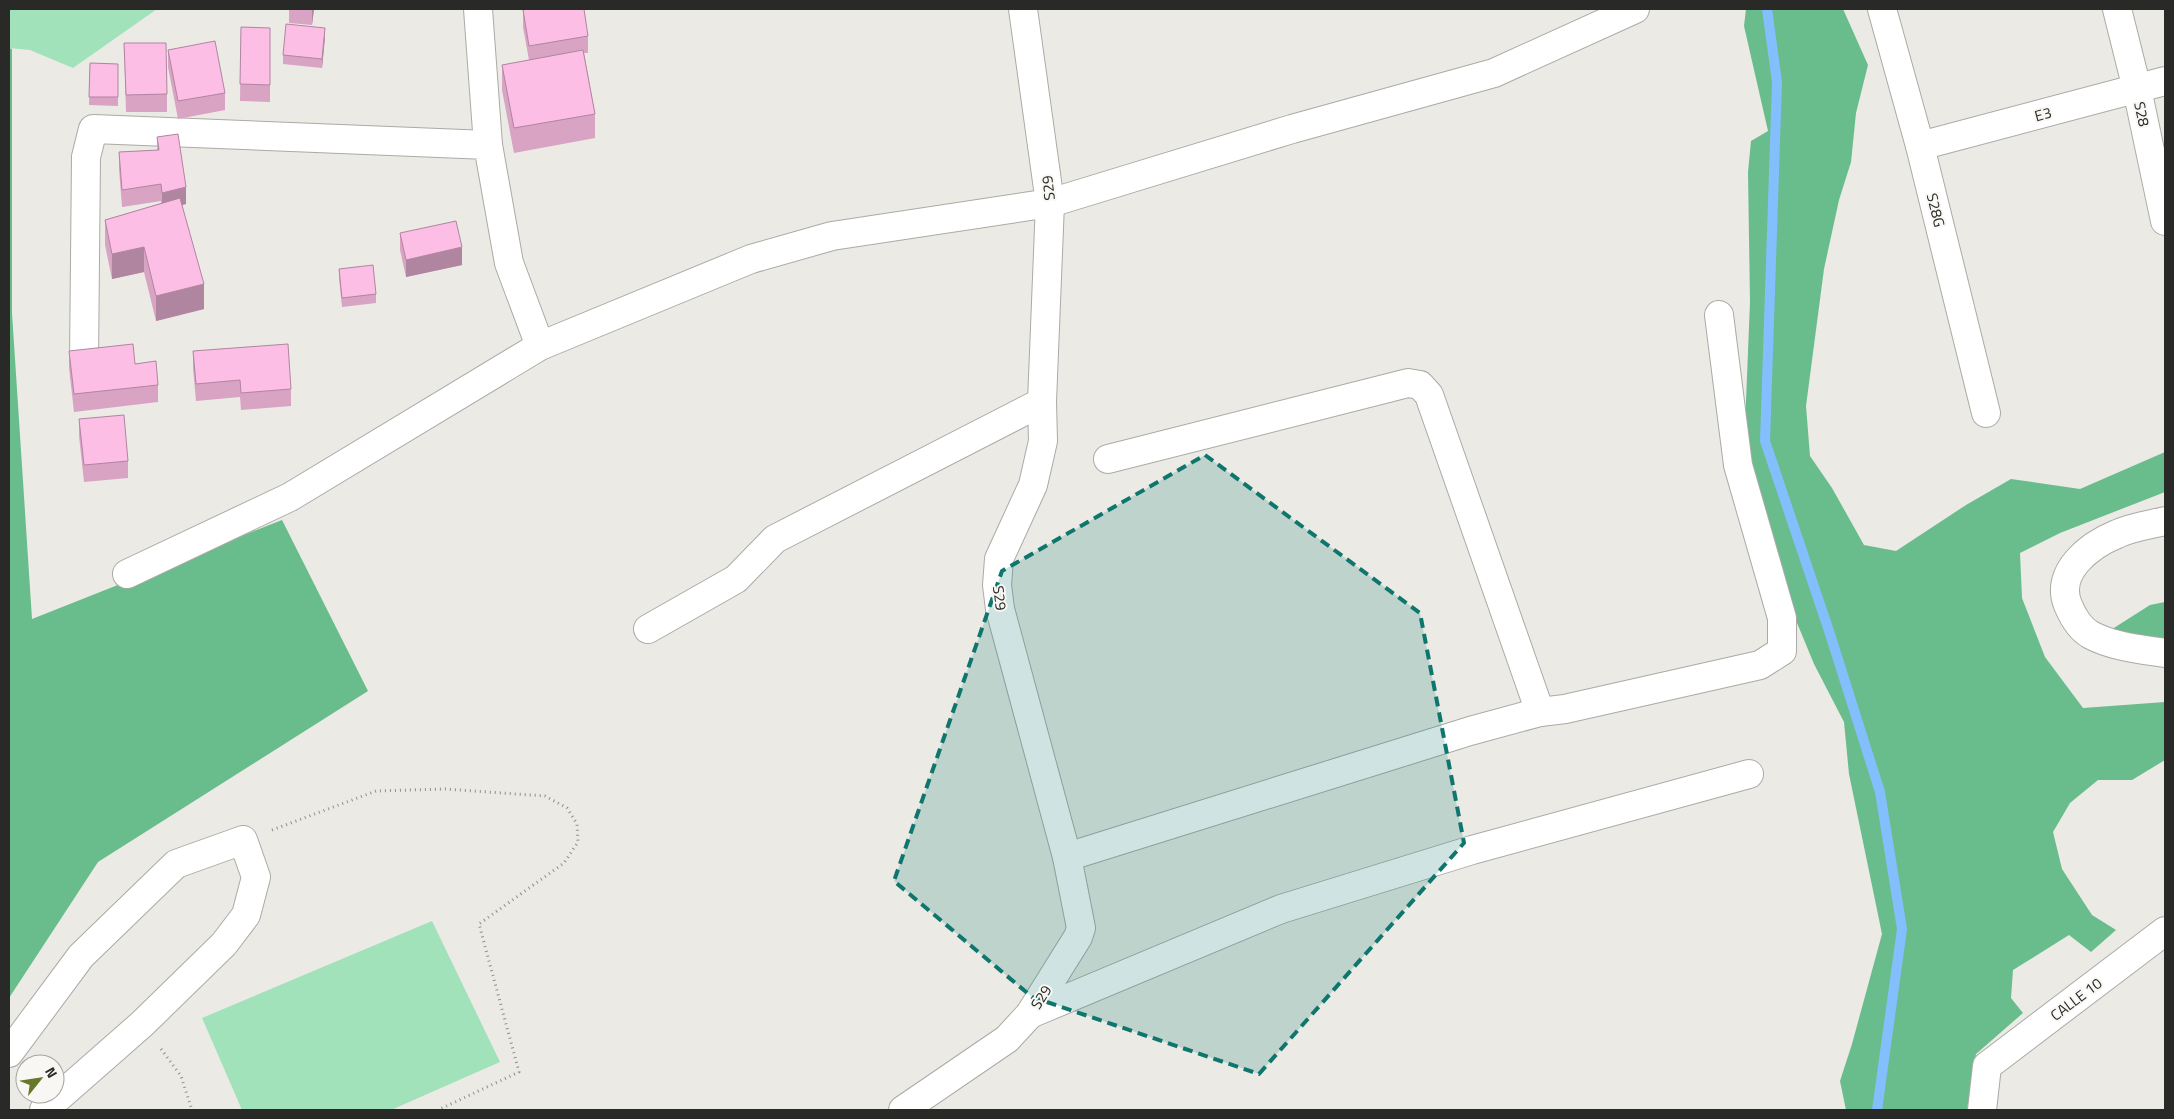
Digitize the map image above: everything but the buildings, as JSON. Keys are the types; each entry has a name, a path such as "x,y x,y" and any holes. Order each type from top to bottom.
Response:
{"street":[{"path":"478,9 488,145 510,263 540,346"},
{"name":"S29","path":"903,1110 1007,1039 1030,1014 1078,937 1081,928 1067,857 1000,609 996,584 999,559 1033,484 1042,441 1050,203 1023,9"},
{"path":"128,574 290,497 540,346 674,289 760,256 832,236 1050,203 1292,129 1494,72 1635,9"},
{"name":"S28G","path":"1882,9 1920,146 1986,413"},
{"name":"S28","path":"2117,9 2137,88 2165,221"},
{"name":"E3","path":"1920,146 2165,81"},
{"path":"84,362 86,157 93,129 488,145"},
{"path":"1067,857 1470,731 1540,712 1565,709 1760,665 1782,651 1782,618 1738,464 1719,314"},
{"path":"1108,459 1408,383 1420,385 1428,395 1540,712"},
{"path":"648,629 736,579 775,539 1042,402"},
{"path":"2165,521 2118,533 2096,544 2080,558 2069,572 2065,587 2067,602 2072,613 2078,624 2089,634 2112,644 2165,653"},
{"path":"1030,1014 1280,909 1472,850 1749,774"},
{"path":"9,1053 81,956 176,864 243,840 256,877 246,915 224,944 142,1024 44,1110"},
{"name":"CALLE 10","path":"1982,1110 1987,1066 2165,932"}],"path":[{"path":"243,840 376,791 445,789 545,796 567,808 577,824 578,842 564,863 479,924 519,1072 438,1110"},
{"path":"142,1024 181,1076 192,1110"}],"highlighted area":[{"path":"1205,455 1420,613 1464,843 1259,1074 1032,997 894,881 1002,571"}],"green space":[{"path":"9,9 157,9 73,68 30,50 9,48"},
{"path":"1746,9 1843,9 1868,65 1856,113 1851,162 1839,200 1824,269 1806,406 1810,456 1832,488 1864,545 1896,551 1966,505 2011,479 2080,489 2165,452 2165,492 2060,533 2020,553 2022,598 2045,657 2083,708 2165,702 2165,760 2132,780 2098,780 2070,803 2053,832 2062,869 2092,915 2116,930 2091,952 2069,935 2013,970 2011,998 2023,1013 1976,1054 1967,1110 1846,1110 1840,1081 1882,934 1849,774 1844,722 1814,664 1795,618 1744,451 1750,302 1748,172 1751,141 1768,131 1744,26"},
{"path":"9,48 12,49 12,313 32,619 282,520 368,691 98,862 9,998"},
{"path":"2165,602 2165,645 2106,633 2150,605"},
{"path":"432,921 500,1062 391,1110 242,1110 202,1018"}],"waterway":[{"path":"1767,9 1777,82 1765,441 1829,631 1880,792 1902,929 1877,1110"}]}
